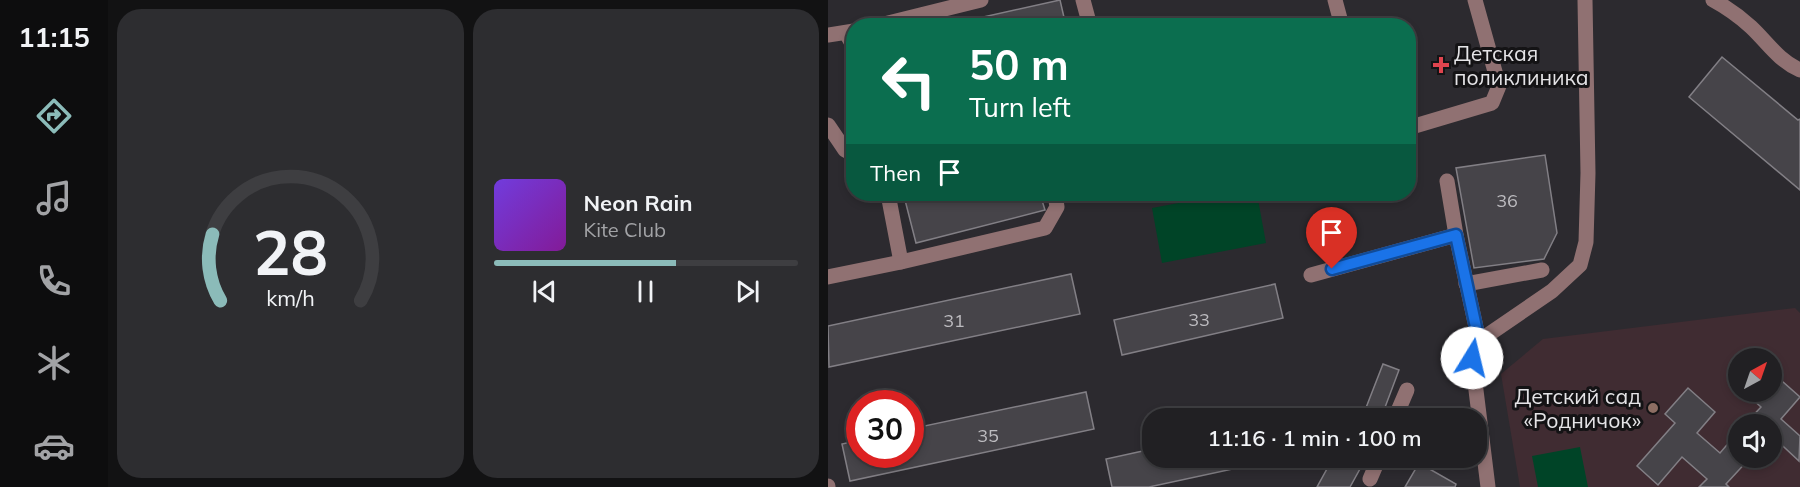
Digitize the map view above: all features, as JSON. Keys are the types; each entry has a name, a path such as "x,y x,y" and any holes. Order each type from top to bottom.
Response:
{"street":[{"path":"908,18 981,0"},
{"path":"1083,0 1088,18"},
{"path":"1335,0 1340,18"},
{"path":"1416,126 1492,103 1499,86 1475,0"},
{"path":"1488,487 1472,358 1479,341 1552,291 1580,265 1586,242 1588,173 1585,0"},
{"path":"1713,0 1722,4 1752,27 1785,63 1800,70"},
{"path":"828,35 846,33"},
{"path":"828,125 846,151"},
{"path":"1447,181 1479,341"},
{"path":"889,201 901,262"},
{"path":"828,277 1045,228 1057,207 1056,201"},
{"path":"1311,275 1456,235"},
{"path":"1466,284 1542,270"},
{"path":"1399,408 1407,390"},
{"path":"1370,479 1375,468"}],"shaded area":[{"name":"Детский сад «Родничок»","path":"1795,308 1800,313 1800,487 1520,487 1501,374 1543,339"}],"green space":[{"path":"1189,201 1258,201 1266,243 1162,263 1152,208"},
{"path":"1580,447 1588,487 1538,487 1532,456"}],"building":[{"path":"1060,0 1064,18 979,18"},
{"path":"1722,57 1798,120 1800,119 1800,190 1689,97"},
{"path":"1545,155 1557,233 1544,259 1474,268 1456,168"},
{"path":"905,201 1042,201 1045,210 916,243"},
{"path":"1071,274 1080,314 829,367 828,326"},
{"path":"1275,284 1283,318 1122,355 1114,320"},
{"path":"1383,364 1399,370 1385,408 1366,408"},
{"path":"1782,381 1800,397 1782,418 1782,414 1754,414 1761,407 1755,402 1782,402"},
{"path":"1688,388 1715,412 1697,433 1720,453 1728,444 1728,468 1741,468 1726,484 1729,487 1699,487 1707,479 1682,457 1658,485 1637,466 1675,423 1665,414"},
{"path":"1086,392 1094,429 924,465 924,426"},
{"path":"1782,420 1800,436 1799,461 1782,445"},
{"path":"846,443 846,462 842,444"},
{"path":"1142,451 1142,468 1237,468 1149,487 1112,487 1106,459"},
{"path":"847,468 911,468 850,481"},
{"path":"1327,468 1360,468 1350,487 1317,487"},
{"path":"1416,468 1428,468 1456,484 1455,487 1405,487"}],"place":[{"name":"Детская поликлиника","path":"1441,65"},
{"name":"Детский сад «Родничок»","path":"1653,408"}],"route":[{"path":"1332,269 1456,235 1479,341 1472,358"}]}
